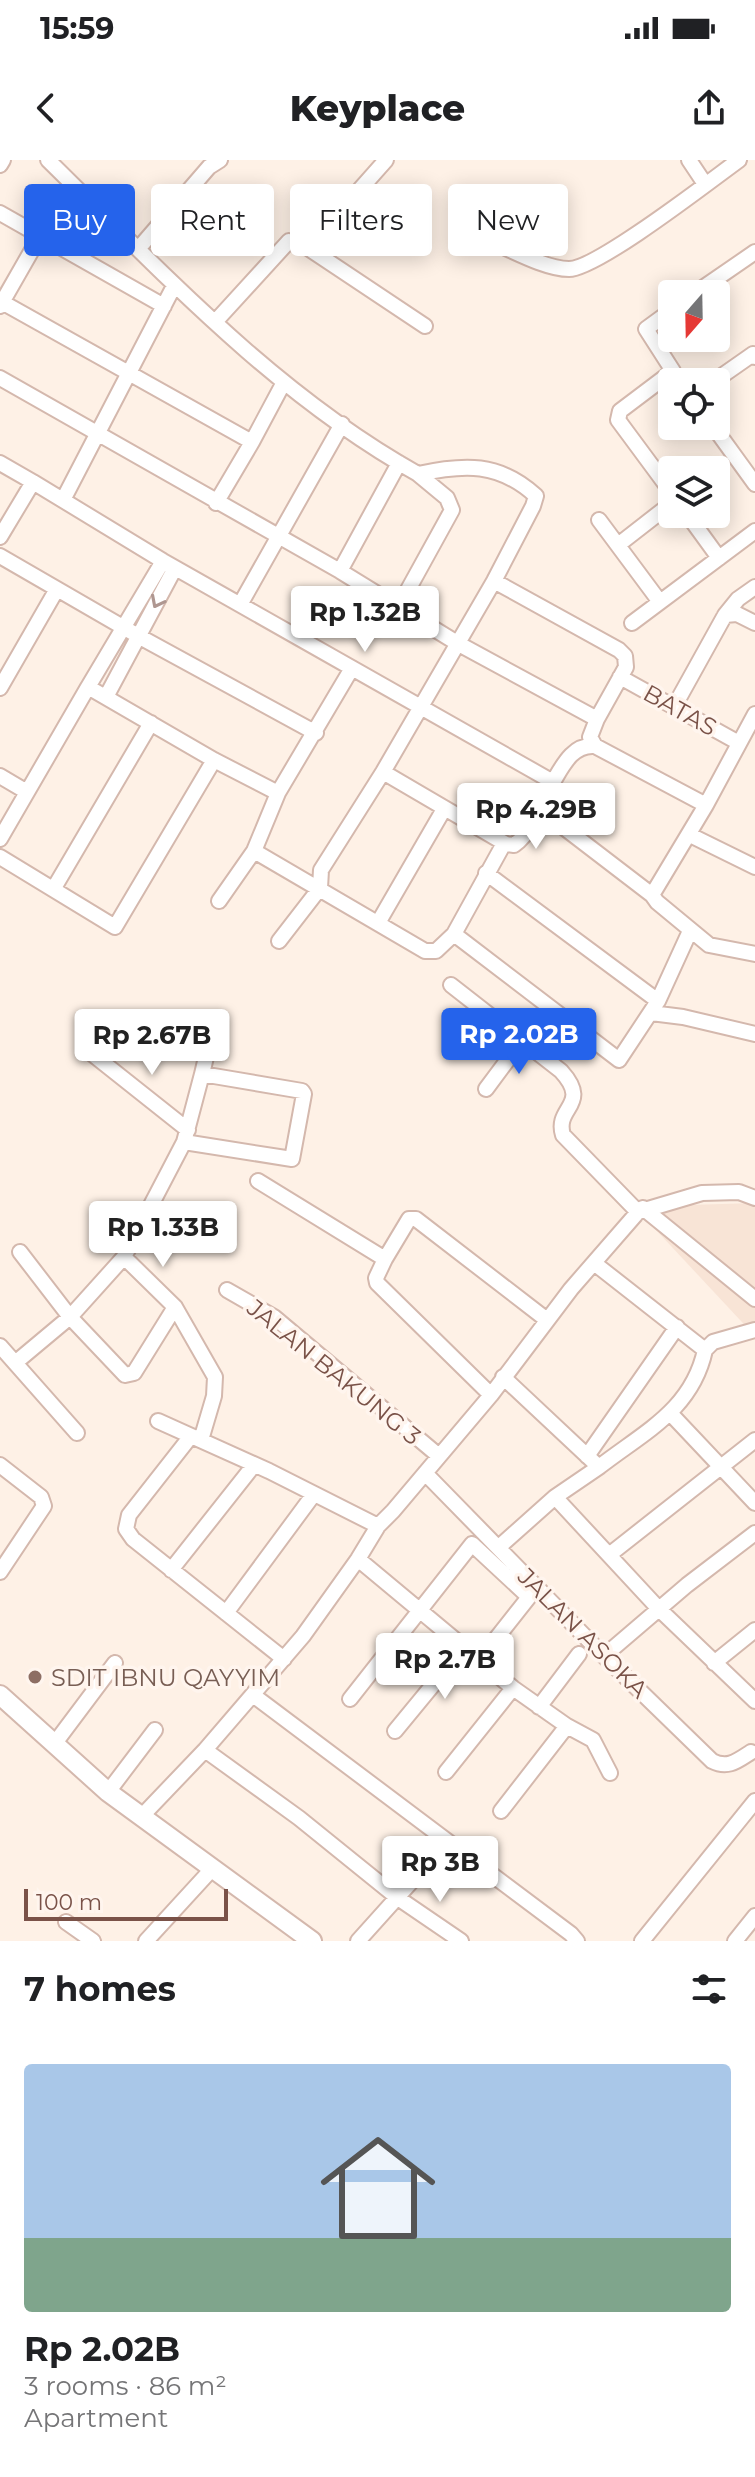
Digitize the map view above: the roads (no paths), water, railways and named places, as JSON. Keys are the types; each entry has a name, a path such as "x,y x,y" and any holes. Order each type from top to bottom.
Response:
{"street":[{"path":"0,165 3,160"},
{"path":"48,160 174,286 284,382 418,474 447,498 452,510 398,608"},
{"path":"139,248 209,167 220,160"},
{"path":"365,184 386,160"},
{"path":"689,160 705,184"},
{"path":"528,256 555,267 582,268 739,160"},
{"path":"0,213 24,227"},
{"path":"215,322 284,243 290,241"},
{"path":"714,280 755,252"},
{"path":"29,256 1,304 252,442"},
{"path":"75,256 164,306"},
{"path":"320,256 425,326"},
{"path":"63,500 174,286"},
{"path":"658,320 646,329 658,348"},
{"path":"730,370 754,354"},
{"path":"0,378 340,571 457,643 597,719"},
{"path":"216,503 284,382"},
{"path":"658,388 620,411 618,420 658,474"},
{"path":"241,603 342,424"},
{"path":"723,440 755,484"},
{"path":"0,463 169,564 553,782"},
{"path":"340,571 399,463"},
{"path":"279,941 320,888 321,870 383,772 494,581 536,496 493,469 448,467 418,474"},
{"path":"0,537 33,482"},
{"path":"618,545 658,514"},
{"path":"599,520 660,602"},
{"path":"697,528 719,558"},
{"path":"632,623 755,531"},
{"path":"0,556 316,733"},
{"path":"0,839 122,627 169,564"},
{"path":"106,697 140,637 169,564"},
{"path":"494,581 625,656 626,667 590,737 595,746"},
{"path":"674,707 725,615 738,599 755,587"},
{"path":"0,688 57,589"},
{"path":"725,615 737,614 755,623"},
{"path":"219,901 254,851 278,793 352,668"},
{"name":"BATAS","path":"620,677 739,743"},
{"path":"88,687 278,793"},
{"path":"652,895 690,835 755,714"},
{"path":"54,888 151,723"},
{"path":"383,772 506,844 514,845 545,813 544,800 553,782 576,750 587,745 595,746 706,805"},
{"path":"0,857 115,927 214,760"},
{"path":"0,776 27,792"},
{"path":"378,923 444,809"},
{"path":"545,813 652,895 709,945 755,954"},
{"path":"690,835 754,865"},
{"path":"254,851 431,953 454,934 486,873 506,844"},
{"path":"486,873 655,1007 755,1034"},
{"path":"454,934 619,1060 655,1007 690,931"},
{"path":"451,985 561,1071 572,1083 575,1095 561,1126 563,1135 640,1210 755,1299"},
{"path":"15,1363 70,1317 124,1257 186,1136 212,1032"},
{"path":"486,1089 521,1042"},
{"path":"91,1053 186,1136 289,1159 294,1156 305,1098 302,1091 202,1074"},
{"path":"258,1181 385,1259"},
{"path":"141,1817 205,1750 303,1636 378,1526 491,1395 547,1320 640,1210 712,1192 739,1192 755,1198"},
{"path":"491,1395 377,1283 376,1278 385,1259 409,1219 416,1219 547,1320"},
{"path":"20,1252 70,1317 123,1373 132,1376 175,1307"},
{"path":"124,1257 175,1307 215,1377 214,1396 196,1438 126,1520 128,1534 284,1659"},
{"path":"594,1263 705,1350"},
{"name":"JALAN BAKUNG 3","path":"227,1290 274,1317 439,1456"},
{"path":"587,1456 677,1327"},
{"path":"499,1547 555,1497 670,1413 696,1381 705,1350 713,1342 755,1330"},
{"path":"0,1346 77,1433"},
{"path":"503,1377 599,1467"},
{"path":"670,1413 755,1503"},
{"path":"158,1421 378,1526"},
{"path":"609,1555 755,1440"},
{"path":"0,1465 44,1501 42,1511 1,1567"},
{"path":"171,1570 254,1465"},
{"name":"JALAN ASOKA","path":"425,1473 712,1761 726,1765 754,1752"},
{"path":"226,1613 314,1494"},
{"path":"555,1497 659,1609 755,1701"},
{"path":"604,1656 755,1533"},
{"path":"350,1699 472,1544 529,1597 480,1659"},
{"path":"358,1559 513,1688 567,1726 593,1740 610,1773"},
{"path":"714,1663 755,1630"},
{"path":"395,1731 465,1646"},
{"path":"539,1707 579,1654"},
{"path":"55,1743 115,1663"},
{"path":"446,1772 513,1688"},
{"path":"0,1695 108,1792 312,1941"},
{"path":"253,1695 577,1941"},
{"path":"501,1811 567,1726"},
{"path":"108,1792 155,1730"},
{"path":"205,1750 299,1818 398,1898 461,1941"},
{"path":"642,1941 755,1801"},
{"path":"358,1941 447,1842"},
{"path":"146,1941 212,1869"},
{"path":"735,1941 755,1916"},
{"path":"66,1922 93,1941"}],"place":[{"name":"SDIT IBNU QAYYIM","path":"35,1677"}]}
